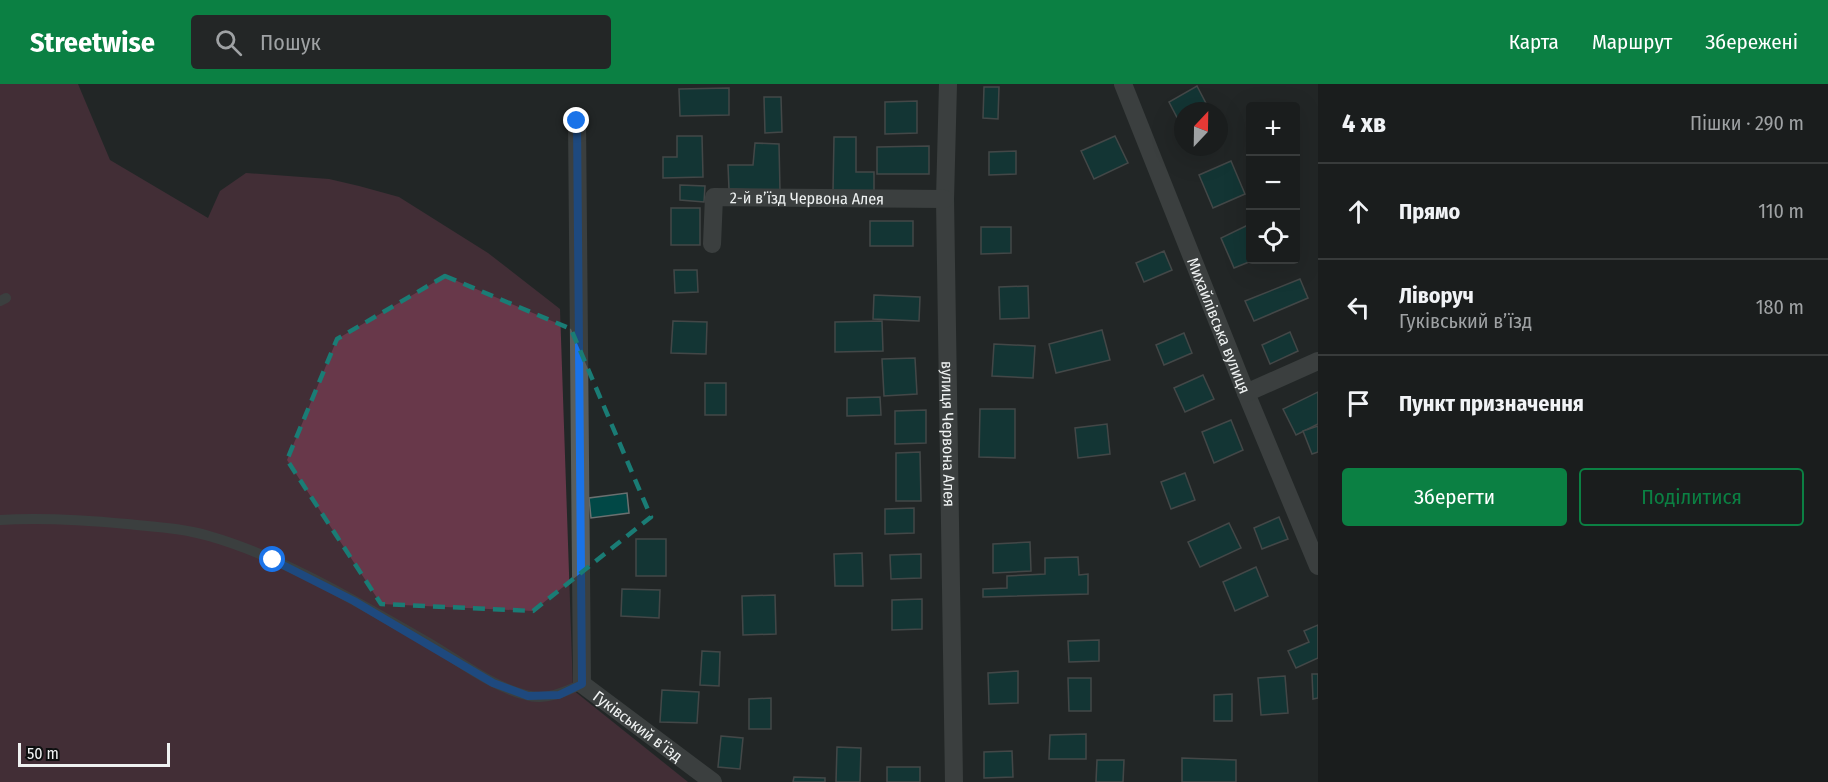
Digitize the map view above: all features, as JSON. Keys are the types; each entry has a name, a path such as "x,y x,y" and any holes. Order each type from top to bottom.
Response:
{"street":[{"name":"вулиця Червона Алея","path":"948,84 945,199 954,782"},
{"name":"Михайлівська вулиця","path":"1123,84 1246,393 1318,566"},
{"name":"Гуківський в’їзд","path":"577,121 582,684 713,782"},
{"name":"2-й в’їзд Червона Алея","path":"712,244 714,197 945,199"},
{"path":"1246,393 1318,361"}],"lane":[{"path":"0,520 37,517 118,523 180,529 210,536 273,560 354,601 493,683 528,696 559,695 582,684"}],"highlighted area":[{"path":"445,276 571,329 651,517 533,611 381,604 287,460 337,339"}],"shaded area":[{"path":"0,84 78,84 110,160 208,218 220,191 246,173 329,179 359,186 399,197 488,253 560,309 573,690 688,782 0,782"}],"building":[{"path":"1197,86 1205,102 1174,102 1174,112 1169,102"},
{"path":"984,87 999,87 998,119 983,118"},
{"path":"729,88 729,115 680,116 679,89"},
{"path":"764,97 781,97 782,132 765,133"},
{"path":"917,101 917,133 885,134 885,102"},
{"path":"677,136 702,136 703,177 663,178 663,157 677,157"},
{"path":"1115,136 1128,163 1094,179 1081,151"},
{"path":"834,137 856,137 856,172 874,172 874,192 833,191"},
{"path":"755,143 779,144 780,191 729,189 728,165 753,165"},
{"path":"929,146 929,174 877,174 877,147"},
{"path":"1016,151 1016,174 989,175 989,152"},
{"path":"1231,161 1245,194 1213,208 1199,175"},
{"path":"680,185 705,186 704,202 680,200"},
{"path":"671,208 700,208 700,245 671,245"},
{"path":"870,221 913,221 913,246 870,246"},
{"path":"1246,226 1246,263 1234,268 1221,238"},
{"path":"981,227 1011,227 1011,253 981,254"},
{"path":"1164,251 1172,270 1144,282 1136,263"},
{"path":"674,270 697,270 698,292 675,293"},
{"path":"1300,279 1308,298 1254,321 1245,301"},
{"path":"1028,286 1029,318 1000,319 999,287"},
{"path":"874,295 920,297 919,321 873,319"},
{"path":"673,321 707,322 706,354 671,353"},
{"path":"882,321 883,351 835,352 835,322"},
{"path":"1102,330 1110,360 1056,373 1049,344"},
{"path":"1290,332 1298,351 1270,364 1262,345"},
{"path":"1184,333 1192,353 1164,365 1156,345"},
{"path":"994,344 1035,346 1033,378 992,376"},
{"path":"915,358 917,394 884,396 882,359"},
{"path":"1203,375 1214,399 1185,412 1174,388"},
{"path":"705,383 726,383 726,415 705,415"},
{"path":"1318,392 1318,424 1296,435 1283,409"},
{"path":"880,397 881,415 847,416 847,398"},
{"path":"980,409 1015,409 1015,458 979,457"},
{"path":"926,410 926,443 895,444 895,411"},
{"path":"1231,420 1243,450 1214,463 1202,432"},
{"path":"1107,424 1110,454 1078,458 1075,428"},
{"path":"1318,426 1318,452 1312,454 1303,431"},
{"path":"920,452 921,501 896,501 896,453"},
{"path":"1185,473 1195,500 1171,509 1161,482"},
{"path":"627,493 629,513 591,518 589,498"},
{"path":"914,508 914,533 885,534 885,509"},
{"path":"1279,517 1288,539 1262,549 1254,528"},
{"path":"1229,523 1241,548 1200,567 1188,542"},
{"path":"636,539 666,539 666,576 636,576"},
{"path":"1030,542 1031,571 993,573 993,544"},
{"path":"862,553 863,586 835,586 834,554"},
{"path":"921,554 921,578 891,579 890,555"},
{"path":"1078,557 1079,575 1088,574 1088,594 983,597 983,589 1007,588 1007,576 1045,574 1045,558"},
{"path":"1256,567 1268,596 1235,611 1223,582"},
{"path":"622,589 660,590 659,618 621,616"},
{"path":"775,595 776,634 743,635 742,596"},
{"path":"922,599 922,629 892,630 892,600"},
{"path":"1318,625 1318,658 1296,668 1288,651 1309,642 1304,631"},
{"path":"1099,640 1099,661 1069,662 1068,641"},
{"path":"702,651 720,652 719,686 700,685"},
{"path":"1018,671 1018,703 989,704 988,673"},
{"path":"1312,674 1318,674 1318,698 1313,699"},
{"path":"1285,676 1288,713 1261,715 1258,678"},
{"path":"1068,678 1091,678 1091,711 1069,711"},
{"path":"662,690 699,692 697,723 660,722"},
{"path":"1232,694 1232,721 1214,721 1214,695"},
{"path":"771,698 771,729 749,729 749,699"},
{"path":"1086,734 1086,759 1049,759 1050,735"},
{"path":"721,736 743,738 740,769 718,767"},
{"path":"837,747 861,748 860,782 836,782"},
{"path":"1012,751 1013,777 984,778 984,752"},
{"path":"1182,758 1236,760 1236,782 1182,782"},
{"path":"1097,760 1124,760 1123,782 1096,782"},
{"path":"887,767 920,767 920,782 887,782"},
{"path":"794,777 825,778 825,782 793,782"}],"route":[{"path":"273,560 354,601 493,683 528,696 559,695 582,684 577,121"}]}
